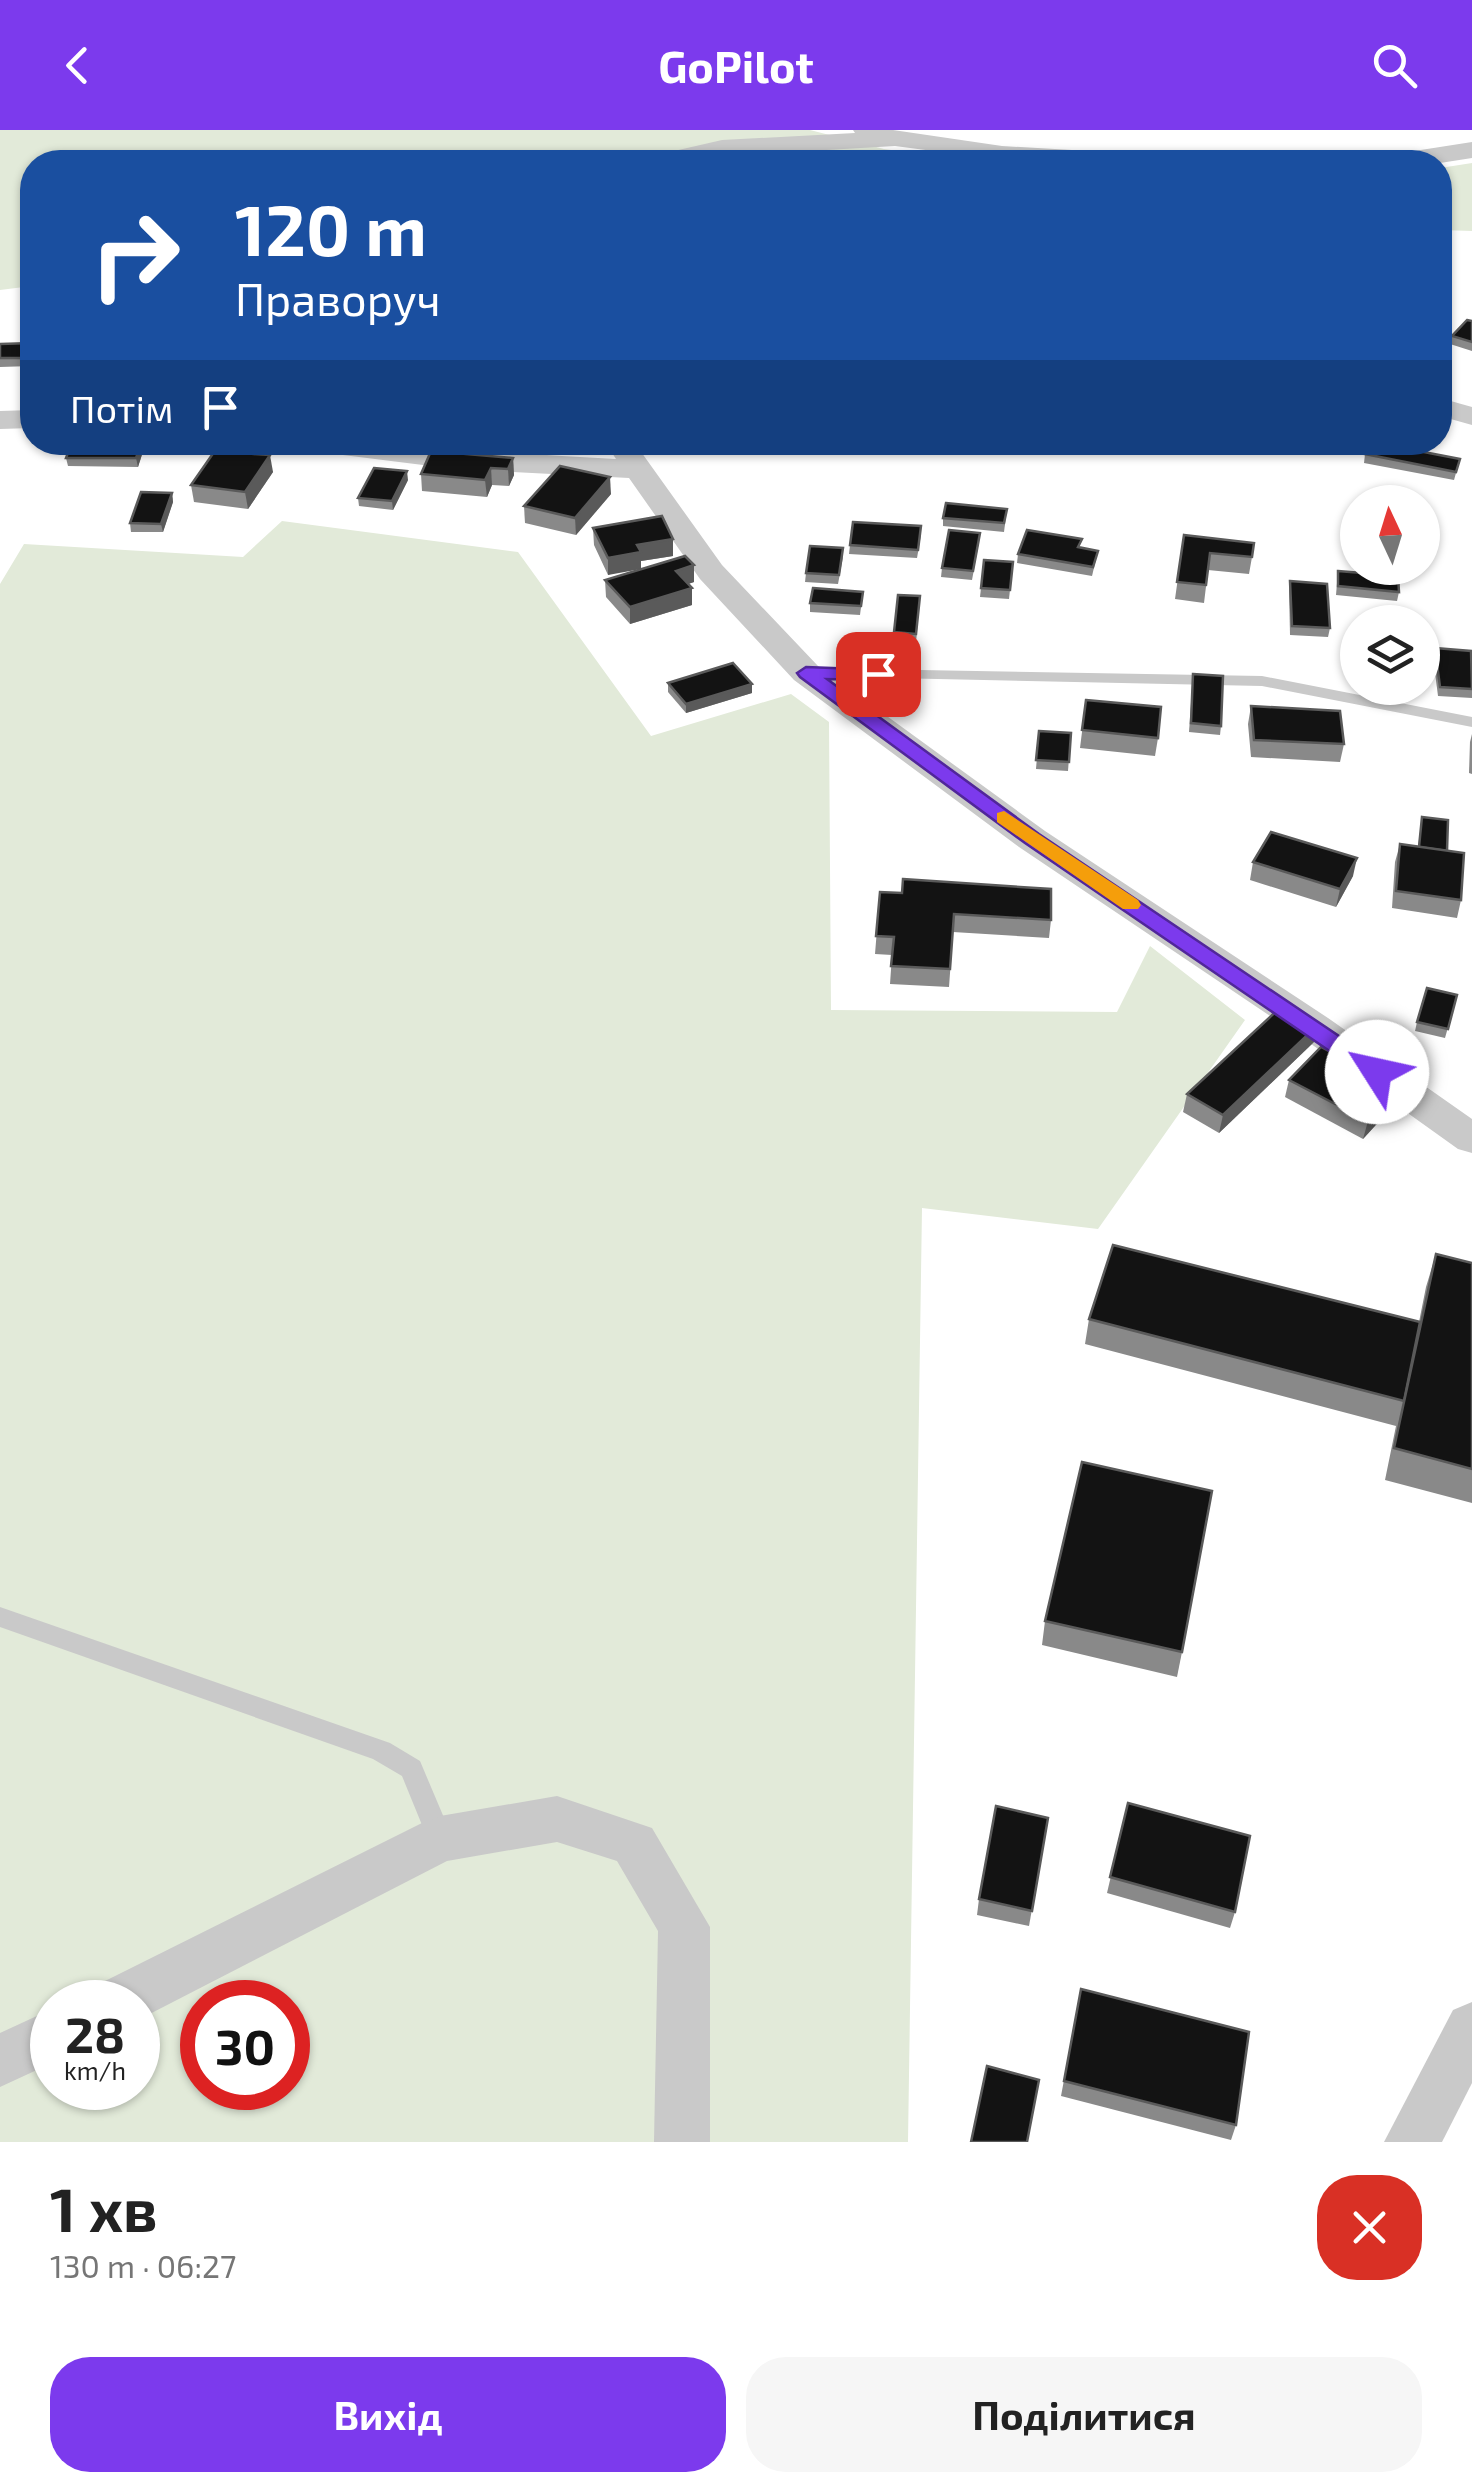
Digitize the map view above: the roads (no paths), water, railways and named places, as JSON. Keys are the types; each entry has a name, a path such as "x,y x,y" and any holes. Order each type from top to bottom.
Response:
{"street":[{"path":"864,130 894,139"},
{"path":"713,150 894,139 988,150"},
{"path":"415,455 455,460 629,456 711,572 806,673 1032,839 1472,1139"},
{"path":"160,1981 440,1839 557,1819 634,1844 684,1927 682,2142"},
{"path":"1412,2142 1472,2028"},
{"path":"0,2062 30,2046"}],"lane":[{"path":"806,673 1262,682 1472,722"},
{"path":"0,1618 381,1751 411,1769 440,1839"}]}
